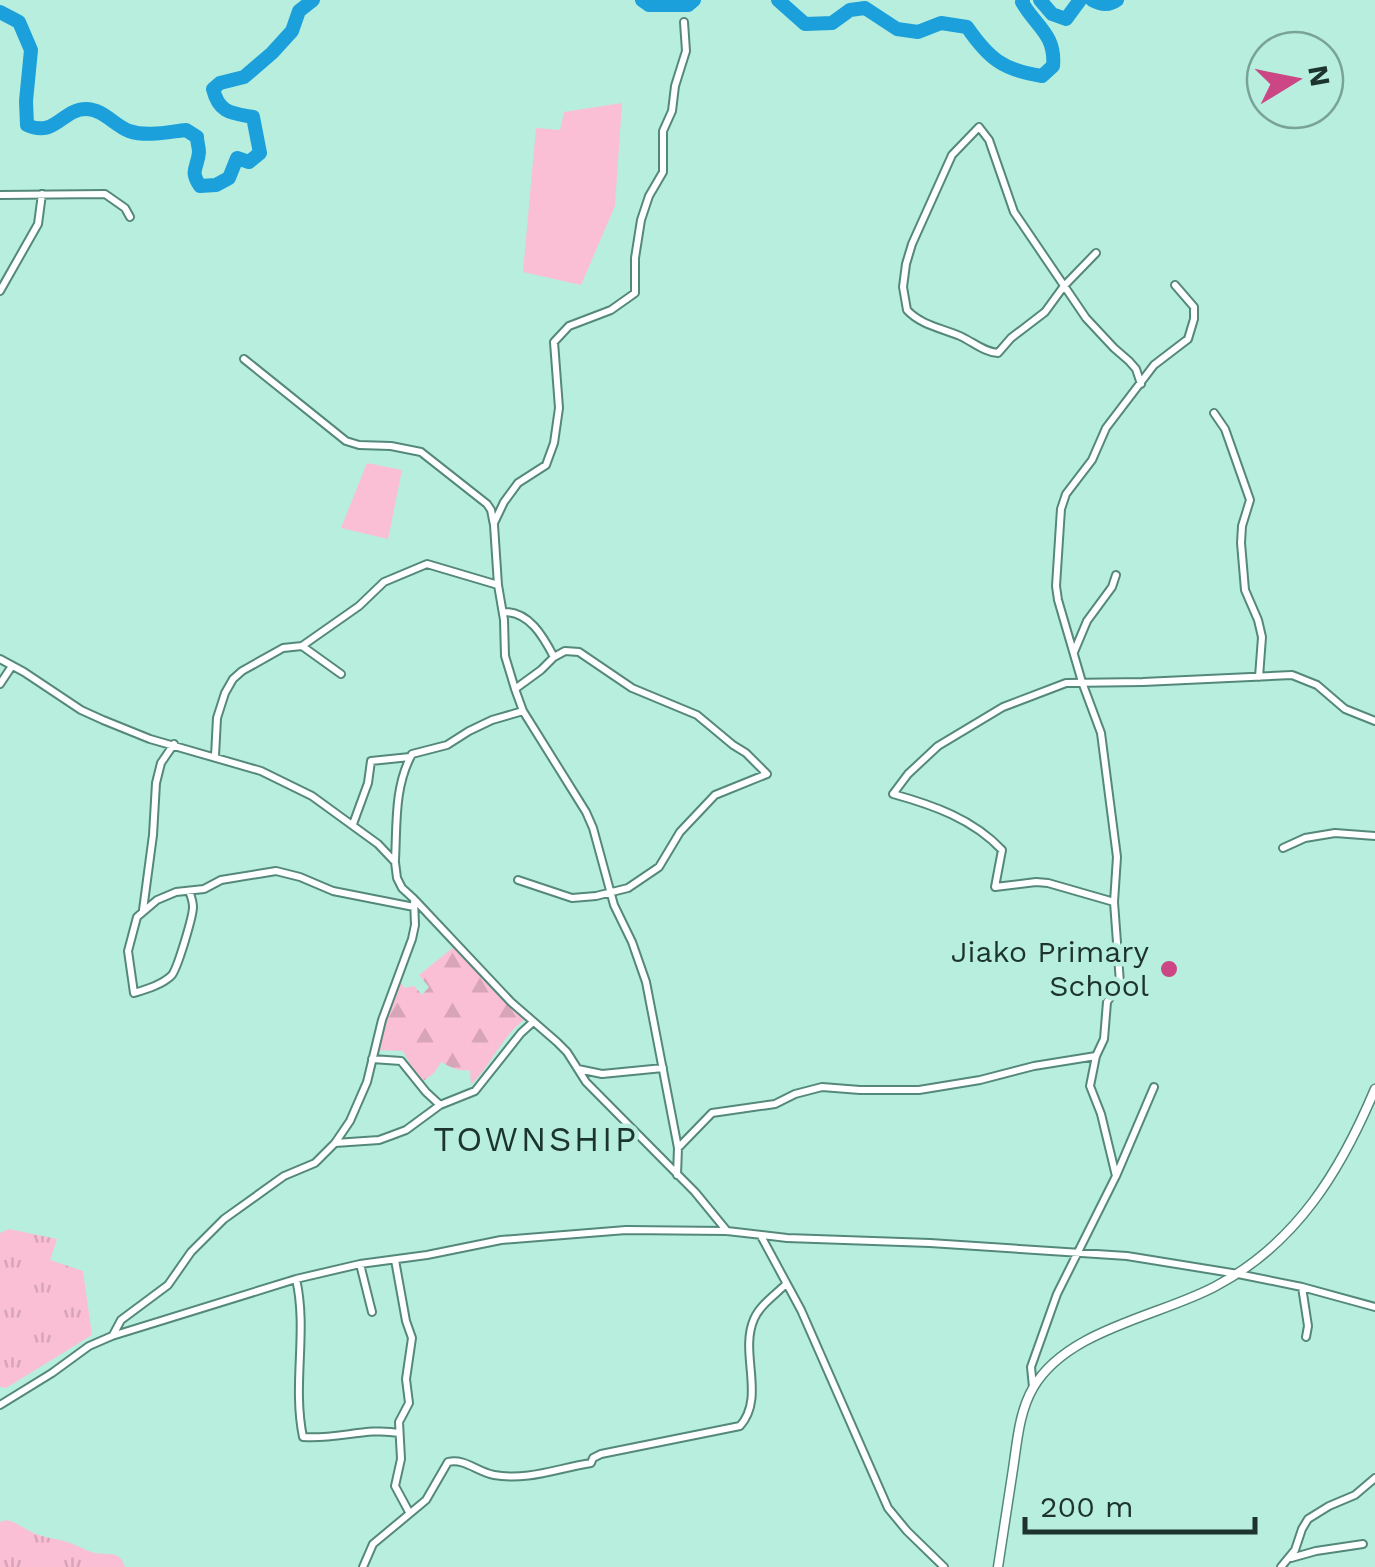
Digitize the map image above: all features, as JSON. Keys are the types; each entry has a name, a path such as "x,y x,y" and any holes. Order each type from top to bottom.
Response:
{"street":[{"path":"494,524 518,483 546,465 554,442 560,408 554,342 570,326 612,310 635,293 634,258 648,196 663,172 663,131 672,111 674,86 686,51 684,22"},
{"path":"1096,253 1064,286 1045,312 998,353 922,322 907,310 904,276 912,244 952,155 979,126 988,140 1014,212 1064,286 1086,318 1130,361 1141,384"},
{"path":"0,292 38,224 42,194"},
{"path":"0,195 104,194 130,216"},
{"path":"1116,1176 1102,1114 1090,1086 1096,1056 1103,1045 1107,1002 1120,982 1114,902 1118,857 1099,726 1056,592 1061,509 1066,494 1092,460 1106,428 1154,364 1191,332 1194,307 1175,285"},
{"path":"244,359 346,441 421,452 481,497 491,510 505,656 523,711 586,812 611,894 640,962 678,1148 677,1175"},
{"path":"1214,413 1225,429 1250,500 1240,543 1245,590 1262,637 1259,677"},
{"path":"215,756 217,718 233,679 283,648 302,646 359,606 384,582 432,564 498,585"},
{"path":"1074,652 1116,575"},
{"path":"503,612 525,617 542,635 554,657"},
{"path":"302,646 341,674"},
{"path":"515,689 554,657 579,652 632,688 697,715 767,774 715,795 680,832 659,867 628,888 572,898 518,880"},
{"path":"0,659 7,670 81,710 150,739 215,756 293,786 353,824 395,862"},
{"path":"0,684 7,670"},
{"path":"1114,902 1036,882 995,887 1002,850 993,840 932,806 893,794 930,752 1003,706 1066,682 1292,675 1317,685 1345,709 1375,721"},
{"path":"353,824 372,761 410,756 447,745 492,720 523,711"},
{"path":"142,911 156,783 174,744"},
{"path":"410,756 401,780 396,818 395,862 399,883 414,903 557,1042 586,1082 695,1192 726,1231"},
{"path":"1283,848 1305,838 1335,833 1375,836"},
{"path":"189,891 192,916 177,969 152,988 134,993 128,951 136,917 166,896 189,891 204,890 220,880 276,871 333,891 414,903"},
{"path":"112,1336 121,1320 168,1286 192,1252 224,1219 284,1176 315,1163 335,1144 367,1082 382,1020 412,939 414,903"},
{"path":"335,1144 406,1130 440,1105 475,1091 533,1022"},
{"path":"678,1148 712,1113 775,1104 805,1090 919,1090 1096,1056"},
{"path":"372,1059 401,1061 440,1105"},
{"path":"577,1068 602,1074 663,1068"},
{"path":"1034,1387 1030,1374 1033,1358 1057,1294 1116,1176 1154,1087"},
{"path":"998,1567 1020,1428 1034,1387 1052,1364 1100,1333 1186,1300 1238,1274 1258,1258 1319,1197 1339,1165 1375,1089"},
{"path":"0,1405 89,1346 112,1336 296,1279 360,1264 534,1236 626,1230 726,1231 1127,1256 1302,1287 1375,1307"},
{"path":"760,1235 802,1310 888,1508 944,1567"},
{"path":"394,1260 412,1338 406,1379 408,1403 400,1418 401,1459 395,1486 409,1512"},
{"path":"360,1264 372,1312"},
{"path":"296,1279 300,1304 298,1399 304,1436 330,1438 379,1430 399,1433"},
{"path":"363,1567 373,1544 426,1500 445,1466 454,1461 487,1474 538,1476 591,1463 601,1454 740,1426 752,1400 749,1360 753,1320 786,1284"},
{"path":"1302,1287 1306,1338"},
{"path":"1282,1567 1308,1519 1355,1495 1375,1478"},
{"path":"1290,1558 1362,1544"}],"green space":[{"path":"622,103 615,206 581,285 523,272 536,128 560,130 564,112"},
{"path":"367,463 402,470 388,539 341,528"},
{"path":"455,946 525,1019 471,1085 470,1070 458,1070 441,1062 423,1081 403,1051 376,1050 395,982 404,988 414,986 422,995 429,987 419,975"},
{"path":"9,1229 57,1239 50,1260 83,1271 92,1335 6,1388 0,1387 0,1233"},
{"path":"6,1520 91,1552 116,1555 125,1567 0,1567 0,1522"}],"waterway":[{"path":"0,12 19,22 31,50 27,125 45,128 86,109 136,133 186,130 197,137 195,172 200,186 216,185 229,178 237,158 249,162 260,153 253,117 222,107 213,89 220,83 244,77 272,53 292,31 299,11 313,0"},
{"path":"642,0 649,5 688,5 694,0"},
{"path":"778,0 805,24 832,23 850,10 865,8 897,29 918,32 941,23 967,27 998,61 1042,76 1053,66 1051,46 1023,0"},
{"path":"1040,0 1052,14 1066,19 1080,0"},
{"path":"1092,0 1105,4 1117,0"}],"place":[{"name":"Jiako Primary School","path":"1169,969"}],"district":[{"name":"TOWNSHIP","path":"536,1139"}]}
